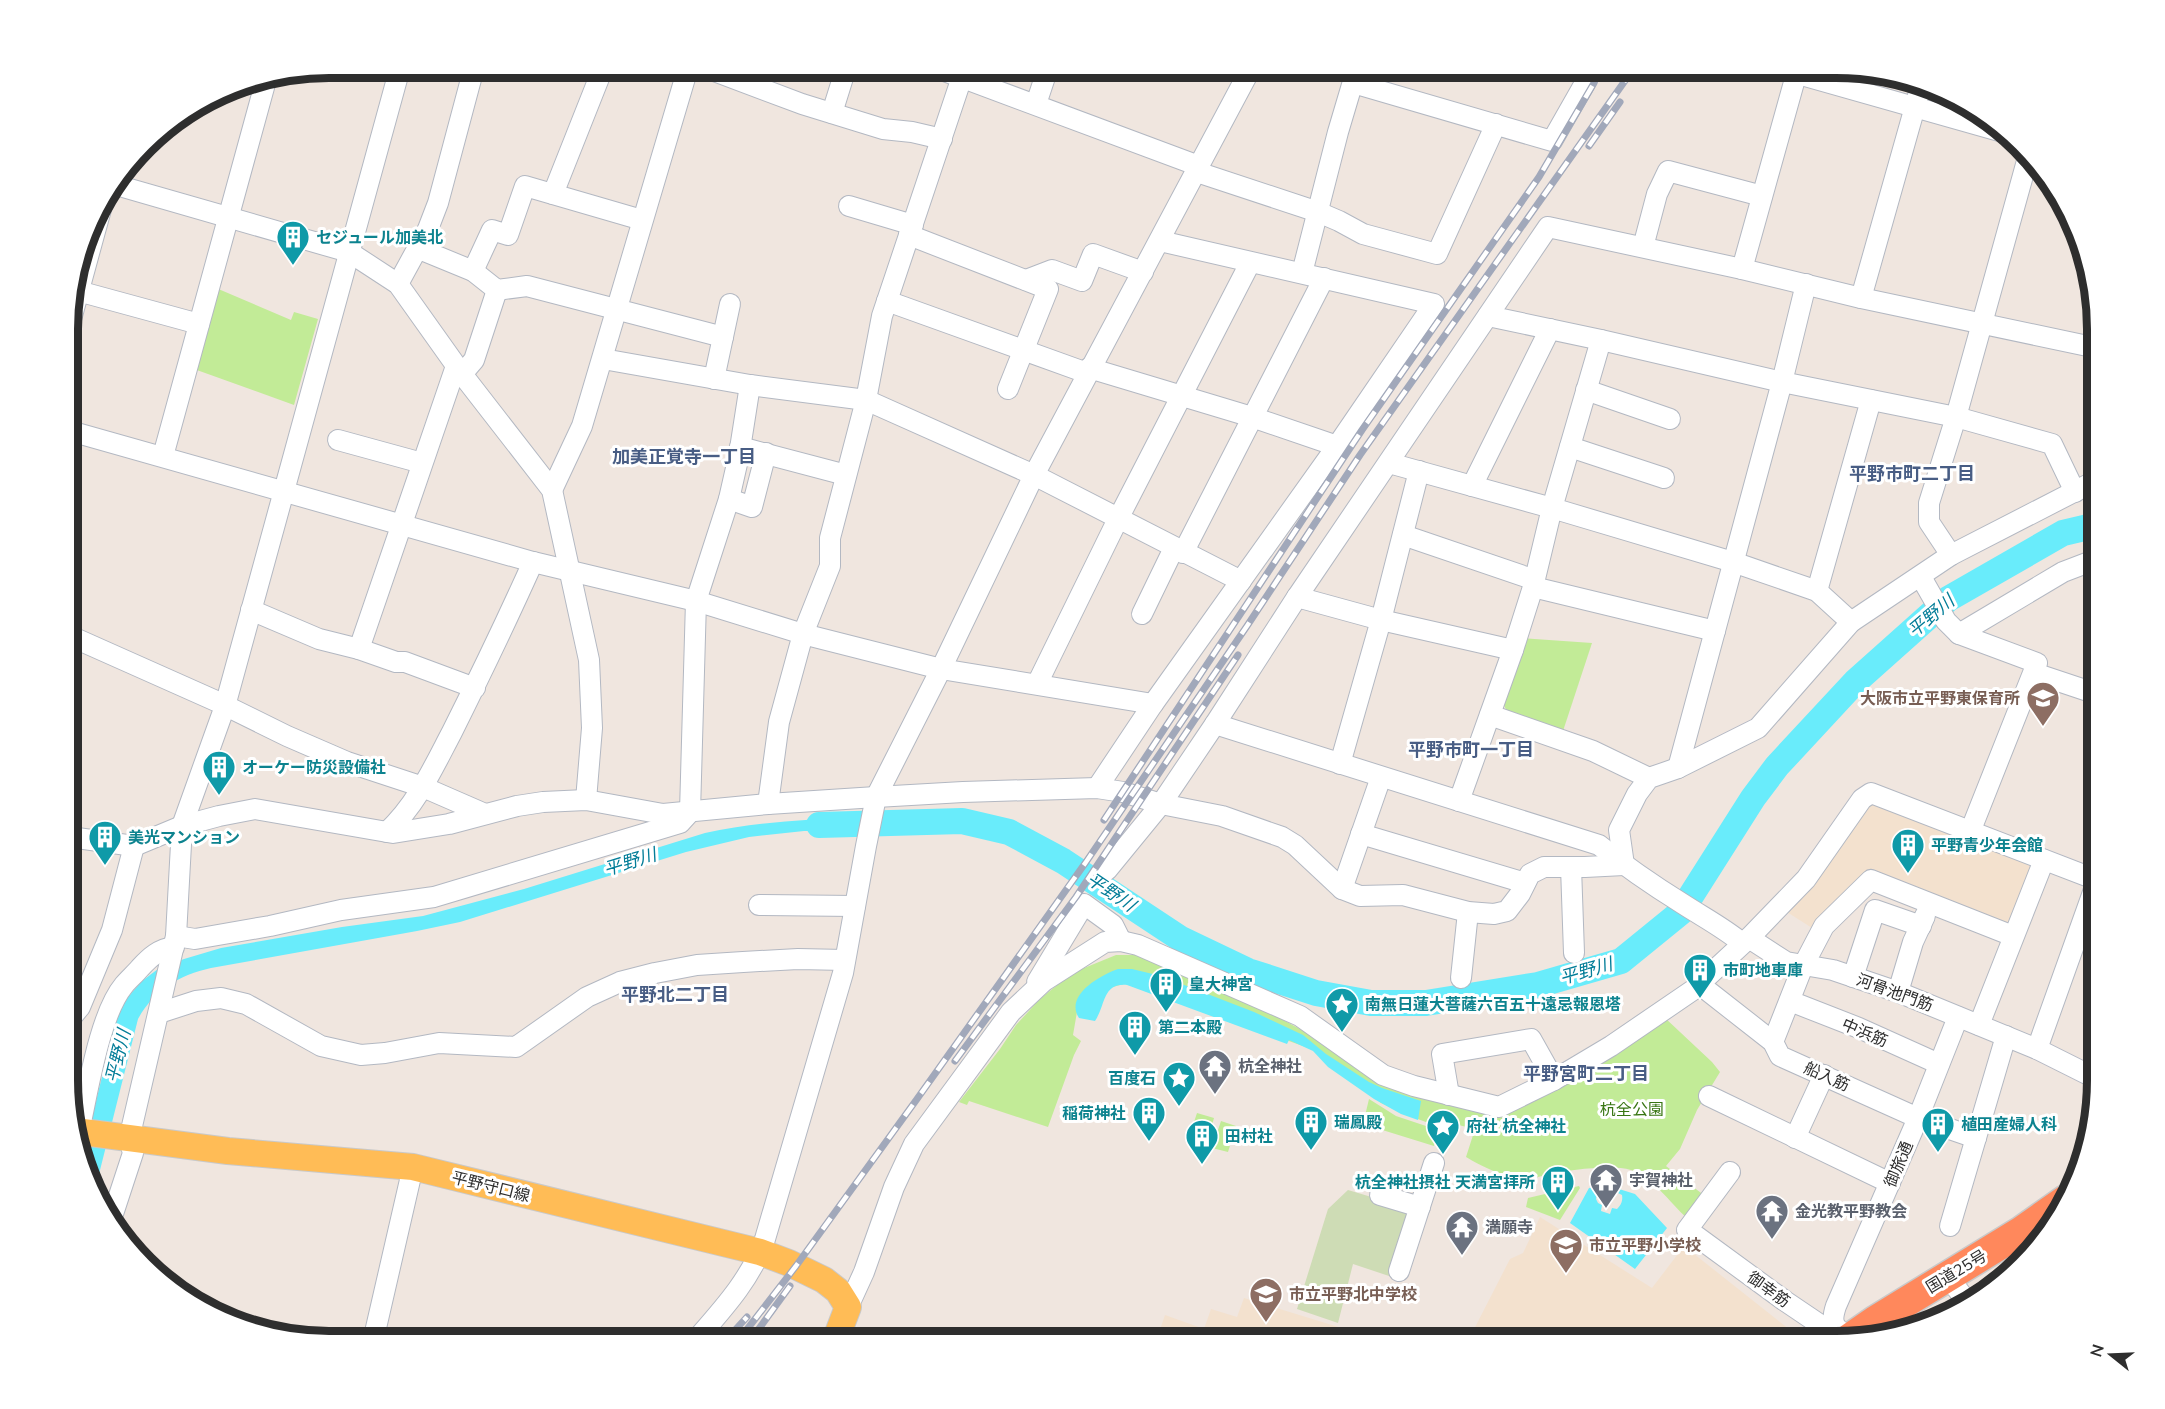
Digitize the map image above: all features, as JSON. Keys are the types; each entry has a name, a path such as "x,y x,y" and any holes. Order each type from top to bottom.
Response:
{"highway":[{"name":"国道25号","path":"1867,1329 2050,1211"}],"main road":[{"name":"平野守口線","path":"84,1132 228,1151 412,1167 760,1252 824,1280 838,1291 848,1307"},
{"path":"839,1331 848,1307"}],"street":[{"path":"114,1210 133,1154 123,1138 163,1009 175,945 182,826 225,706 397,78"},
{"path":"398,284 428,229 438,203 471,78"},
{"path":"553,194 599,78"},
{"path":"552,490 582,426 603,359 614,310 685,78"},
{"path":"745,78 832,113 883,129 912,132 942,140"},
{"path":"832,113 843,78"},
{"path":"768,804 779,722 803,634 830,566 830,538 866,400 882,316 962,78"},
{"path":"965,78 1198,169 1318,212 1363,234 1437,254 1496,124"},
{"path":"1036,104 1045,78"},
{"path":"704,1331 733,1298 760,1252 845,960 875,801 1034,476 1246,78"},
{"path":"1302,273 1354,78"},
{"path":"1364,78 1552,141 1587,78"},
{"path":"1742,269 1796,78"},
{"path":"1822,78 1914,108 1985,127"},
{"path":"163,456 264,87"},
{"path":"1861,298 1919,92"},
{"path":"1951,555 1929,522 1929,503 1983,323 2026,164"},
{"path":"1643,247 1657,194 1668,171 1762,196"},
{"path":"122,186 349,252 398,284 459,370 552,490 589,660 592,728 586,800"},
{"path":"473,271 492,230 508,235 525,186 642,220"},
{"path":"849,206 1048,289 1008,389"},
{"path":"1107,870 1161,804 1297,597 1548,227 1742,269 1861,298 2087,346"},
{"path":"1097,789 1153,704 1337,446 1434,304 1160,241"},
{"path":"417,248 473,271 497,290 527,286 723,337"},
{"path":"1026,280 1052,270 1082,280 1092,254 1143,272"},
{"path":"1037,684 1118,519 1250,263"},
{"path":"1142,614 1252,417 1324,278"},
{"path":"1678,768 1782,382 1806,284"},
{"path":"359,649 422,463 459,370 474,360 497,290"},
{"path":"81,292 199,324"},
{"path":"887,301 1022,350 1088,371 1181,395 1337,446"},
{"path":"714,379 730,304"},
{"path":"1488,316 1782,382 1956,417 2052,444 2075,492"},
{"path":"1472,486 1550,329"},
{"path":"1459,801 1534,584 1552,508 1601,340"},
{"path":"603,359 750,385 866,400 1034,476 1241,581"},
{"path":"82,1122 95,1057 110,1009 123,985 150,958 164,948 195,939 270,926 341,910 434,897 680,824 690,812 696,601 729,499 750,385"},
{"path":"1586,390 1670,419"},
{"path":"1817,591 1871,400"},
{"path":"78,433 533,562 696,601 803,634 941,669 1153,704"},
{"path":"338,440 422,463"},
{"path":"740,447 846,475"},
{"path":"1570,447 1664,478"},
{"path":"729,499 752,507 766,453"},
{"path":"1389,463 1552,508 1733,562 1817,591 1851,622"},
{"path":"1340,764 1381,620 1419,471"},
{"path":"78,838 134,846 182,826 255,809 393,833 449,824 517,806 543,802 586,800 663,814 768,804 875,801 963,792 1097,789 1123,792 1161,804 1222,816 1282,837 1295,845 1342,889 1360,897 1403,895 1468,912 1494,914 1507,911 1530,874 1544,867 1624,865 1619,830 1637,794 1649,778 1678,768 1758,728 1851,622 1923,581 1951,555 2087,485"},
{"path":"1402,536 1534,584 1715,631"},
{"path":"387,832 402,818 423,787 475,687 533,562"},
{"path":"1952,628 2087,562"},
{"path":"1923,581 1952,628 2037,663 1970,832"},
{"path":"1297,597 1381,620 1513,650"},
{"path":"250,610 319,639 359,649 396,662 405,662 475,687"},
{"path":"78,640 347,762 423,787 485,814"},
{"path":"2034,673 2087,691"},
{"path":"1490,715 1593,751 1649,778"},
{"name":"河骨池門筋","path":"1215,724 1599,845 1624,865 1697,913 1786,962 1833,970 1898,992 2037,1049 2087,1074"},
{"path":"1342,889 1381,777"},
{"path":"848,1307 864,1272 894,1188 914,1144 1011,1012 1044,981 1105,942 1121,941 1138,945 1300,1016 1383,1075 1414,1086 1499,1107 1554,1080 1611,1046 1699,984 1806,879 1862,799 1871,794 2087,877"},
{"path":"1361,834 1525,883"},
{"path":"78,1009 112,930 134,846"},
{"path":"1979,1025 2044,860"},
{"path":"1571,867 1574,954"},
{"path":"1773,1042 1803,966 1824,926 1870,880 2013,936"},
{"path":"1032,992 1084,904 1113,926 1121,941"},
{"path":"1898,992 1913,942 1930,904"},
{"path":"759,905 855,906"},
{"path":"2037,1049 2087,909"},
{"path":"1853,977 1875,910 1920,926"},
{"path":"1461,978 1468,912"},
{"path":"163,1009 196,1000 221,998 246,1004 321,1046 361,1055 439,1043 516,1047 587,997 629,980 697,965 798,959 845,960"},
{"name":"船入筋","path":"1699,984 1773,1042 1780,1056 1918,1118 1976,1138"},
{"name":"中浜筋","path":"1790,1001 1859,1028 1939,1064"},
{"name":"御旅通","path":"1840,1331 1832,1318 1918,1118 1958,1017"},
{"path":"1950,1226 2006,1036"},
{"path":"1449,1095 1442,1054 1531,1039 1554,1080"},
{"path":"1795,1138 1824,1075"},
{"path":"1709,1096 1890,1183"},
{"path":"1399,1271 1434,1163"},
{"path":"375,1331 412,1167"},
{"name":"御幸筋","path":"1730,1172 1689,1231 1832,1331"},
{"path":"1380,1194 1420,1207"},
{"path":"1947,1276 1964,1296"}],"shaded area":[{"name":"平野青少年会館","path":"1862,799 2044,860 2013,936 1871,880 1820,933 1779,907"},
{"name":"市立平野小学校","path":"1540,1217 1652,1288 1684,1246 1791,1331 1473,1331 1510,1259 1523,1253"},
{"path":"1244,1298 1351,1331 1159,1331 1165,1315 1204,1329 1211,1309 1237,1317"}],"green space":[{"path":"216,288 291,320 294,312 318,319 294,405 194,369"},
{"path":"1520,638 1592,643 1563,731 1507,711 1503,704"},
{"name":"杭全公園","path":"1116,955 1136,955 1252,1003 1309,1034 1488,1109 1664,1017 1720,1072 1697,1110 1680,1149 1666,1166 1705,1196 1687,1218 1646,1178 1623,1168 1590,1168 1525,1179 1501,1174 1466,1157 1475,1129 1442,1121 1431,1124 1410,1116 1381,1103 1314,1050 1127,983 1109,988 1077,1012 1073,1035 1081,1041 1048,1127 969,1101 967,1105 959,1102 1016,1025 1040,999 1072,973"},
{"path":"1369,1099 1396,1116 1438,1130 1434,1146 1363,1124"},
{"path":"1197,1113 1214,1118 1206,1145 1188,1140"},
{"path":"1221,1121 1236,1126 1228,1152 1212,1148"},
{"path":"1579,1186 1580,1188 1560,1220 1526,1207 1528,1198"},
{"path":"1348,1190 1415,1210 1392,1277 1353,1264 1338,1323 1297,1309 1328,1209"}],"water":[{"path":"856,817 854,831 804,831 749,837 686,852 460,922 211,968 188,975 168,985 144,1009 138,1019 98,1178 86,1141 114,1028 119,1012 128,997 142,981 158,969 221,948 342,927 423,916 524,889 705,833 799,820"},
{"path":"1118,969 1132,969 1161,976 1254,1012 1303,1035 1326,1054 1369,1082 1421,1101 1418,1120 1401,1114 1374,1099 1328,1067 1313,1051 1289,1040 1287,1044 1127,985 1119,985 1109,991 1095,1021 1079,1018 1076,1001 1080,994 1094,981"},
{"path":"1601,1185 1607,1187 1606,1191 1598,1192 1596,1199 1602,1205 1601,1211 1610,1214 1612,1208 1617,1209 1622,1199 1622,1195 1618,1193 1619,1189 1635,1194 1667,1228 1635,1269 1570,1223 1589,1188"}],"waterway":[{"name":"平野川","path":"819,825 962,821 1009,832 1063,861 1181,939 1248,971 1316,993 1371,1003 1426,1003 1538,985 1621,961 1680,913 1753,798 1777,766 1855,682 1948,599 2063,533 2087,527"}],"railway":[{"path":"1104,820 1362,430 1539,177 1596,78"},
{"path":"746,1331 796,1266 1086,862 1360,455 1627,78"},
{"path":"1589,146 1620,102"},
{"path":"955,1061 1076,897 1238,655"},
{"path":"757,1331 790,1286"},
{"path":"734,1331 747,1317"}],"place":[{"name":"セジュール加美北","path":"293,266"},
{"name":"大阪市立平野東保育所","path":"2043,727"},
{"name":"オーケー防災設備社","path":"219,796"},
{"name":"美光マンション","path":"105,866"},
{"name":"平野青少年会館","path":"1908,874"},
{"name":"市町地車庫","path":"1700,999"},
{"name":"皇大神宮","path":"1166,1013"},
{"name":"南無日蓮大菩薩六百五十遠忌報恩塔","path":"1342,1033"},
{"name":"第二本殿","path":"1135,1056"},
{"name":"杭全神社","path":"1215,1095"},
{"name":"百度石","path":"1179,1107"},
{"name":"稲荷神社","path":"1149,1142"},
{"name":"瑞鳳殿","path":"1311,1151"},
{"name":"植田産婦人科","path":"1938,1153"},
{"name":"府社 杭全神社","path":"1443,1155"},
{"name":"田村社","path":"1202,1165"},
{"name":"宇賀神社","path":"1606,1209"},
{"name":"杭全神社摂社 天満宮拝所","path":"1558,1211"},
{"name":"金光教平野教会","path":"1772,1240"},
{"name":"満願寺","path":"1462,1256"},
{"name":"市立平野小学校","path":"1566,1274"},
{"name":"市立平野北中学校","path":"1266,1323"}],"district":[{"name":"加美正覚寺一丁目","path":"684,457"},
{"name":"平野市町二丁目","path":"1912,474"},
{"name":"平野市町一丁目","path":"1471,750"},
{"name":"平野北二丁目","path":"675,995"},
{"name":"平野宮町二丁目","path":"1586,1074"}]}
